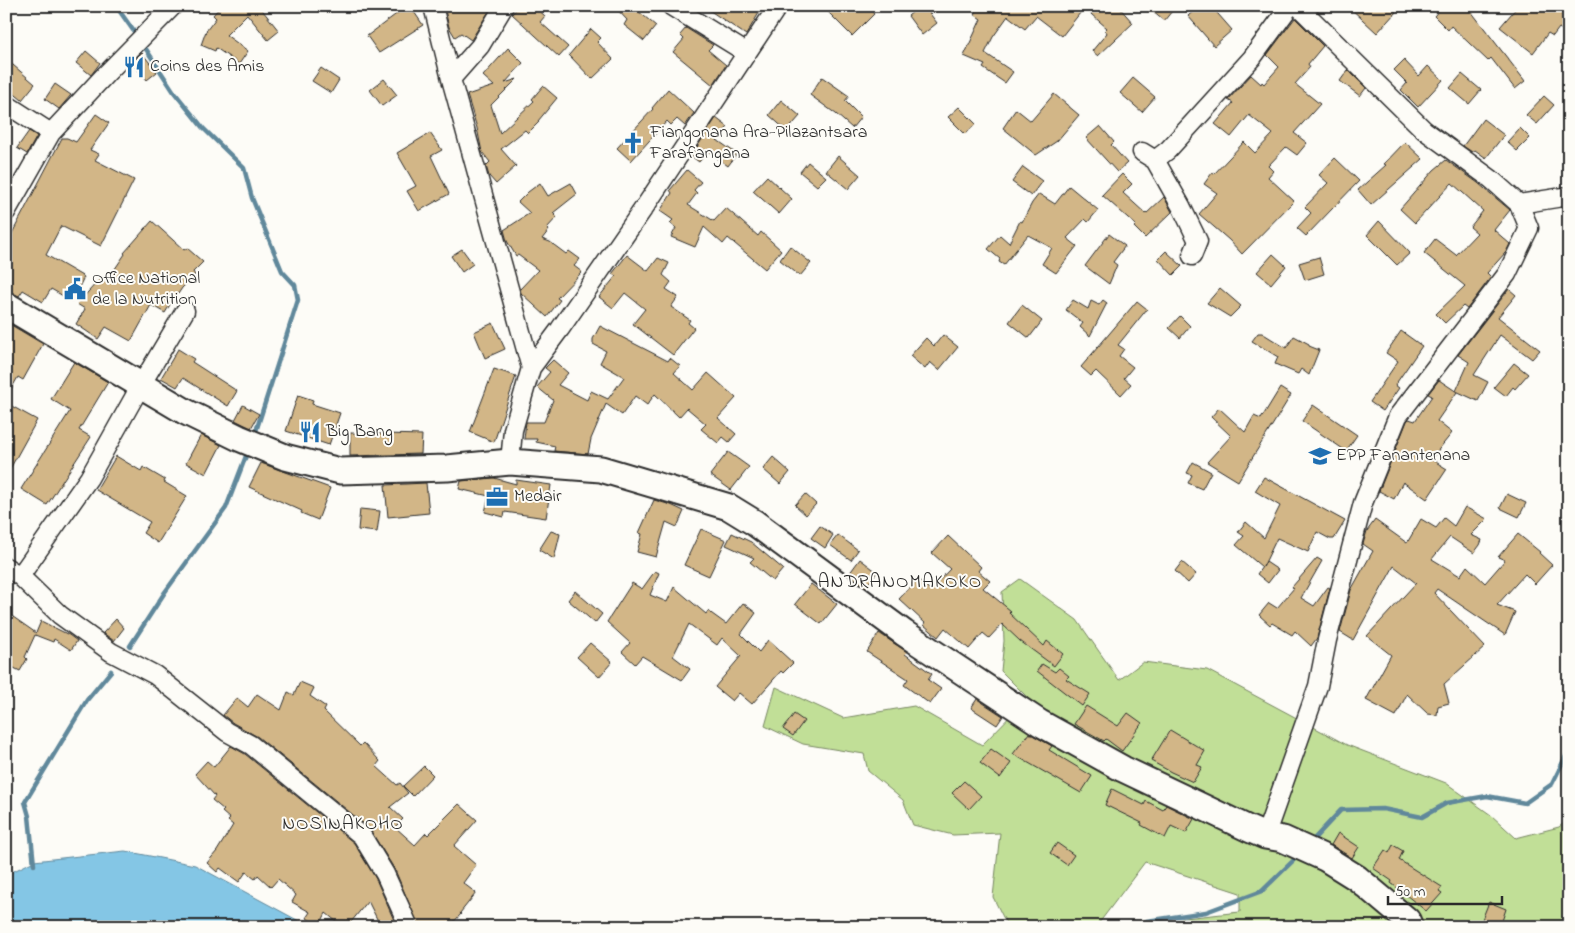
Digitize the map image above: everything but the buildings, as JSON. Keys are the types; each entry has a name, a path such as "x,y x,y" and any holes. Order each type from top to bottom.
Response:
{"street":[{"path":"6,212 52,133 106,74 173,6"},
{"path":"433,6 451,80 531,368"},
{"path":"451,80 480,46 504,6"},
{"path":"671,6 747,53"},
{"path":"510,462 513,430 531,368 648,202 778,6"},
{"path":"1192,256 1198,241 1181,206 1148,156 1168,150 1252,58 1290,6"},
{"path":"1274,838 1318,686 1327,640 1363,503 1398,416 1507,274 1529,228 1519,204 1491,179 1424,130 1298,6"},
{"path":"6,104 52,133"},
{"path":"1519,204 1569,196"},
{"path":"6,304 186,412 239,438 285,457 340,471 447,468 510,462 601,469 730,507 755,523 904,634 1040,723 1123,769 1274,838 1325,858 1357,878 1407,920 1410,927"},
{"path":"185,311 89,478 13,572 60,615 111,652 155,675 227,732 251,745 362,836 385,874 409,927"}],"green space":[{"path":"1020,579 1077,620 1119,680 1143,662 1207,670 1347,745 1446,783 1491,815 1516,838 1559,827 1569,819 1569,927 1161,927 1185,918 1240,912 1240,893 1145,862 1096,927 1008,927 993,897 1000,833 953,835 913,825 903,800 868,771 864,754 803,744 765,726 776,687 843,718 914,706 982,745 1028,698 1001,671 1004,641 1002,592"}],"water":[{"path":"125,851 195,865 310,927 6,927 6,875 34,861"}],"waterway":[{"path":"116,6 135,33"},
{"path":"144,46 174,92 203,128 244,168 252,198 282,271 295,285 298,300 256,431"},
{"path":"130,646 165,592 226,508 246,456"},
{"path":"34,865 29,816 25,802 87,700 111,671"},
{"path":"1311,842 1341,810 1383,809 1422,817 1447,803 1487,796 1525,803 1552,784 1569,750"},
{"path":"1142,927 1147,921 1206,912 1262,891 1299,855"}],"place":[{"name":"Coins des Amis","path":"134,67"},
{"name":"Fiangonana Ara-Pilazantsara Farafangana","path":"633,143"},
{"name":"Office National de la Nutrition","path":"75,289"},
{"name":"Big Bang","path":"310,432"},
{"name":"EPP Fanantenana","path":"1320,456"},
{"name":"Medair","path":"497,497"}],"district":[{"name":"ANDRANOMAKOKO","path":"900,582"},
{"name":"NOSINAKOHO","path":"343,824"}]}
